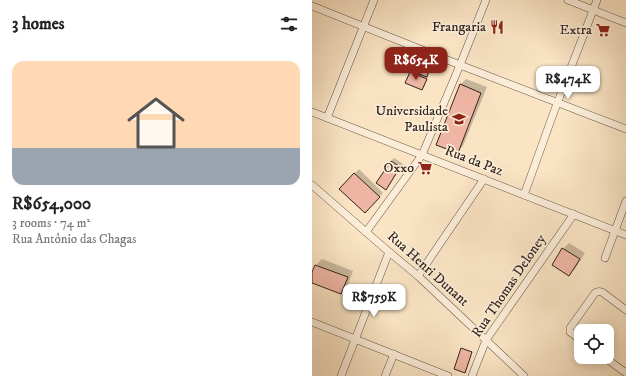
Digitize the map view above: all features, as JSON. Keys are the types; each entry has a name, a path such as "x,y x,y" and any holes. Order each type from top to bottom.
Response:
{"street":[{"path":"327,118 374,0"},
{"path":"366,232 422,155 486,0"},
{"path":"568,0 626,23"},
{"path":"524,195 557,103 597,0"},
{"path":"312,6 626,129"},
{"name":"Rua da Paz","path":"312,112 626,235"},
{"path":"418,276 484,179"},
{"name":"Rua Henri Dunant","path":"312,185 418,276 524,376"},
{"path":"605,258 614,230 626,201"},
{"name":"Rua Thomas Deloney","path":"472,376 486,340 574,214"},
{"path":"341,376 389,252"},
{"path":"574,335 570,332 570,328 594,293 599,291 602,292 626,310"},
{"path":"312,322 448,376"},
{"path":"385,376 394,354"},
{"path":"614,364 626,373"}],"building":[{"path":"412,66 429,70 427,77 410,71"},
{"path":"410,72 427,79 422,90 405,83"},
{"name":"Universidade Paulista","path":"460,84 481,93 458,153 436,145"},
{"path":"391,161 400,167 386,190 376,183"},
{"path":"354,173 380,197 365,213 339,189"},
{"path":"562,248 580,259 569,276 552,265"},
{"path":"315,265 348,277 341,294 312,283 312,272"},
{"path":"461,348 472,352 465,373 454,369"}],"place":[{"name":"Frangaria","path":"497,27"},
{"name":"Extra","path":"603,30"},
{"name":"Universidade Paulista","path":"459,119"},
{"name":"Oxxo","path":"425,168"}]}
